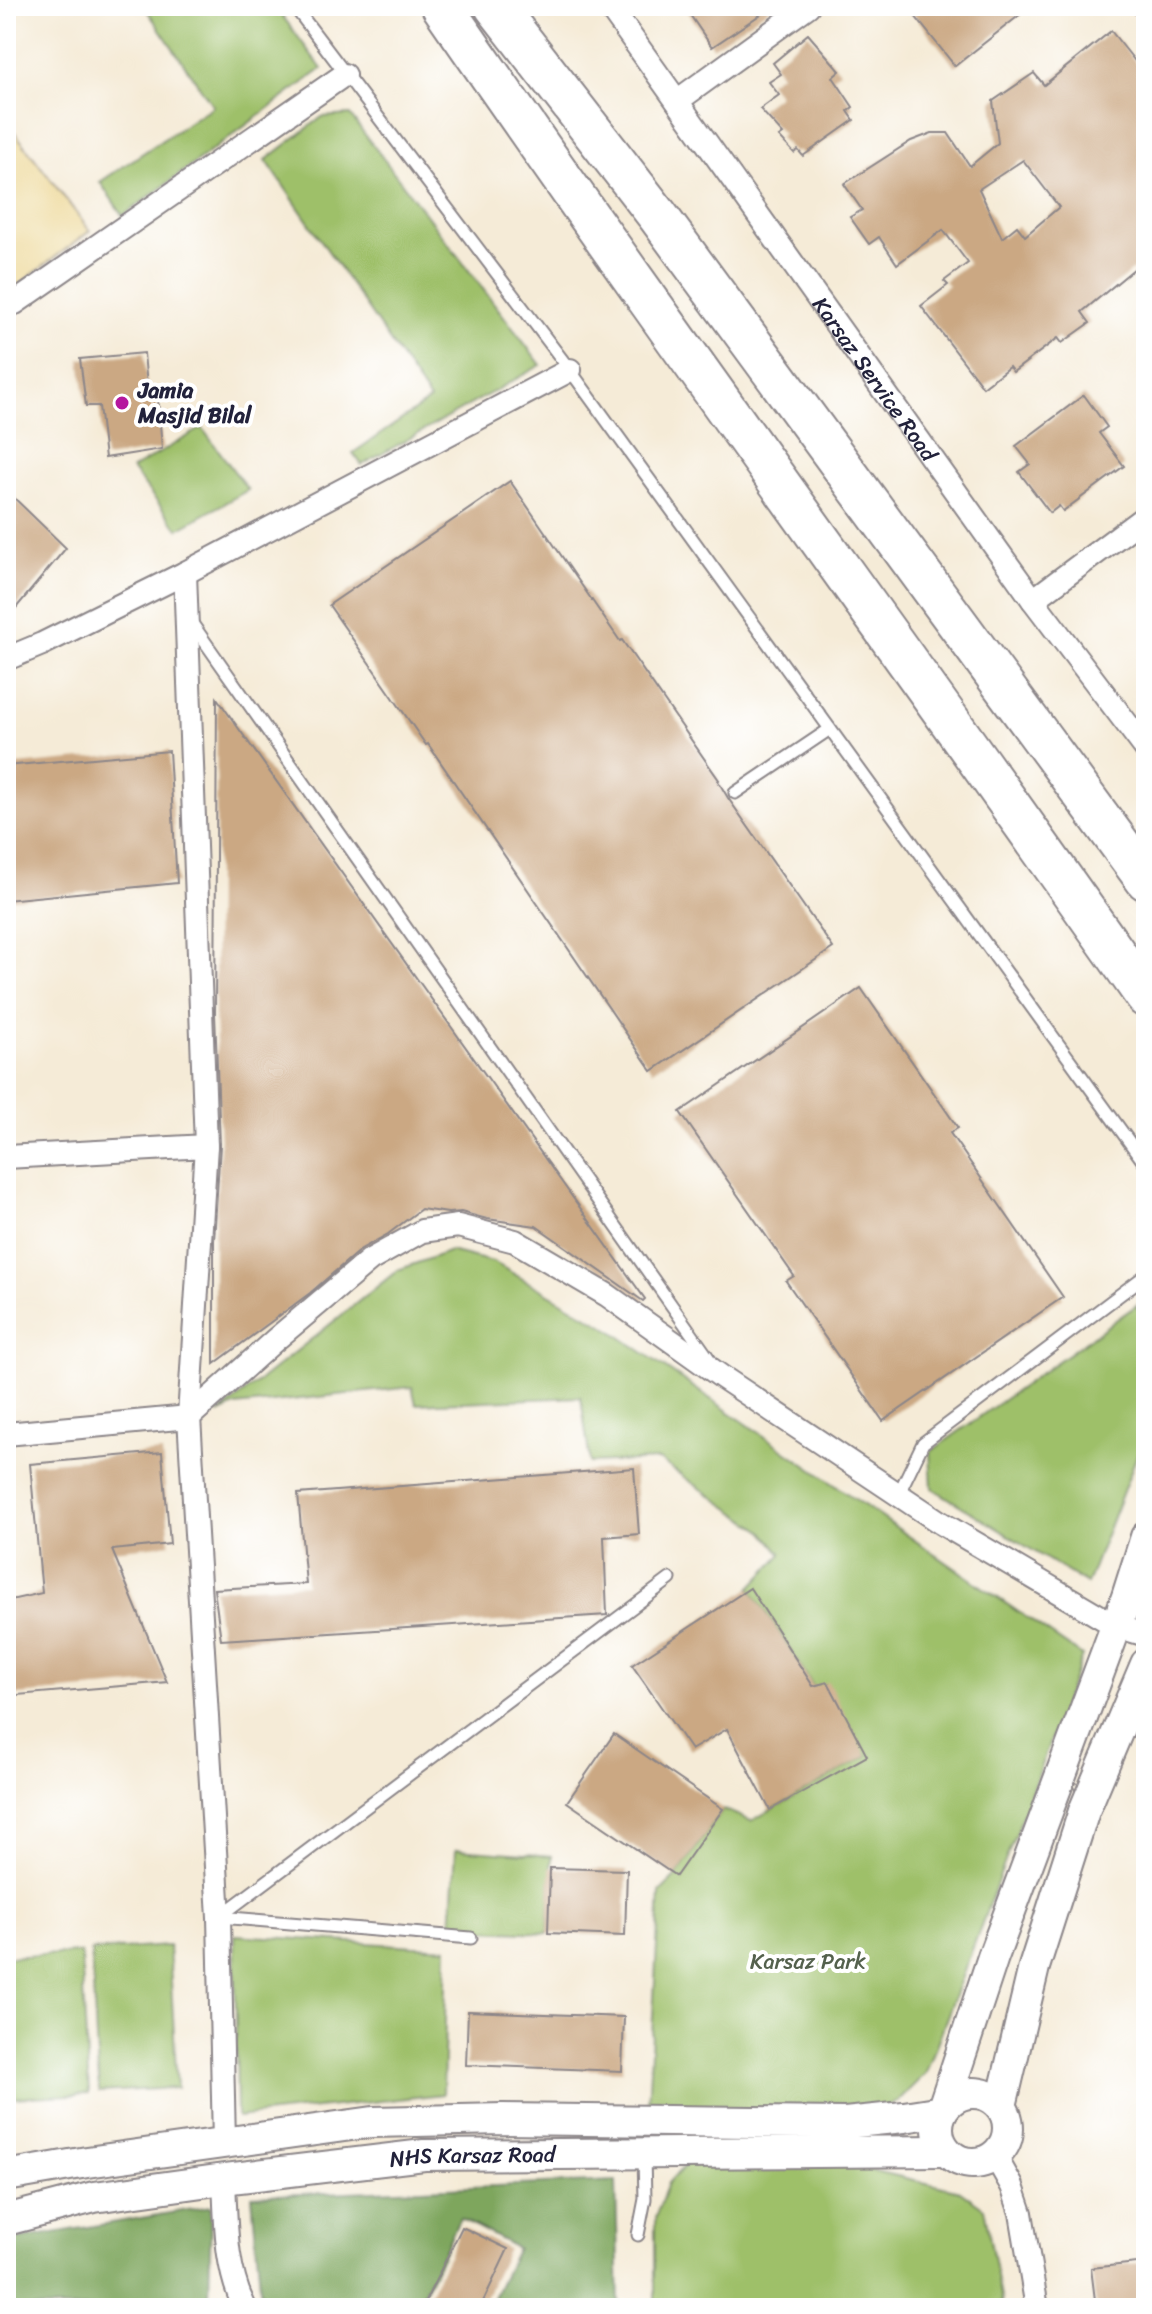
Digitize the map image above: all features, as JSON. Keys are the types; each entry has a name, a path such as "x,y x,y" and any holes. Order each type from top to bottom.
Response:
{"highway":[{"path":"412,6 581,208"},
{"path":"442,6 581,208 997,784 1146,997"},
{"path":"495,6 658,216 1146,880"},
{"path":"525,6 608,122 658,216"}],"street":[{"name":"Karsaz Service Road","path":"609,6 1033,600 1146,749"},
{"path":"677,101 808,6"},
{"path":"6,306 27,296 344,75"},
{"path":"6,659 185,573 570,370"},
{"path":"1033,600 1146,516"},
{"path":"185,573 206,1146 189,1417 219,1917 224,2142"},
{"path":"6,1157 206,1146"},
{"path":"6,1434 189,1417 370,1260 422,1231 458,1226 515,1241 607,1295 722,1377 941,1523 1116,1626 1146,1635"},
{"path":"6,2176 373,2122 503,2119 845,2123 942,2111 963,2094 977,2093 990,2097 1001,2106 1007,2118 1008,2132 1004,2145 995,2156 982,2162 969,2163 956,2159 945,2151 939,2138 938,2124 942,2111 993,1957 1116,1626 1137,1601 1146,1537"},
{"path":"1001,2106 1034,1967 1084,1811 1146,1664"},
{"path":"993,1957 1034,1967"},
{"name":"NHS Karsaz Road","path":"6,2220 94,2197 424,2155 945,2151"},
{"path":"995,2156 1012,2186 1021,2213 1037,2308"},
{"path":"224,2179 228,2256 245,2308"}],"lane":[{"path":"294,6 570,370 1146,1165"},
{"path":"186,615 722,1377"},
{"path":"735,793 830,729"},
{"path":"898,1495 923,1443 1146,1275"},
{"path":"219,1917 670,1579"},
{"path":"219,1917 471,1938"},
{"path":"638,2235 645,2199 643,2154"}],"green space":[{"path":"144,6 275,6 322,69 123,216 100,182 213,106"},
{"path":"350,115 541,365 362,465 353,453 430,400 266,160 322,117"},
{"path":"202,428 248,490 178,529 132,469"},
{"name":"Karsaz Park","path":"450,1251 493,1262 608,1328 1082,1656 926,2073 897,2102 863,2116 648,2105 660,1892 676,1876 723,1809 751,1821 867,1756 813,1686 750,1588 782,1554 764,1532 659,1460 590,1463 581,1397 416,1404 412,1387 235,1406 218,1414 398,1270"},
{"path":"1137,1305 1146,1336 1146,1432 1087,1584 932,1488 930,1452"},
{"path":"456,1849 552,1856 548,1933 451,1929"},
{"path":"235,1935 447,1948 443,2094 237,2117"},
{"path":"169,1946 177,2088 99,2092 91,1951"},
{"path":"81,1953 89,2094 11,2098 6,1957"},
{"path":"695,2155 834,2161 960,2191 984,2208 1003,2308 655,2308 655,2218 668,2183"},
{"path":"616,2181 619,2308 488,2308 517,2248 460,2218 416,2308 262,2308 252,2196"},
{"path":"211,2206 209,2299 216,2308 6,2308 6,2241"}],"sand":[{"path":"6,121 90,231 13,289 6,291"}],"building":[{"path":"684,6 773,6 712,47"},
{"path":"907,6 1031,6 955,66"},
{"path":"1111,31 1146,75 1146,259 1082,312 1090,323 1062,343 1058,338 1013,372 1009,367 983,387 921,306 948,285 944,281 968,263 943,230 897,264 879,237 869,244 850,217 862,210 844,184 911,141 932,133 948,133 970,166 998,143 993,101 1034,73 1044,85","holes":["1023,160 1059,207 1025,236 1017,226 1002,238 979,189"]},
{"path":"808,34 840,71 833,77 853,107 848,111 854,120 803,156 798,150 794,153 779,137 783,134 760,109 779,95 769,82 781,74 773,63"},
{"name":"Jamia Masjid Bilal","path":"144,353 148,398 158,399 162,449 105,458 99,406 86,406 80,359"},
{"path":"1084,395 1107,427 1099,433 1124,466 1063,511 1059,506 1050,513 1019,472 1030,464 1016,446"},
{"path":"510,481 833,948 652,1071 329,605"},
{"path":"6,490 66,548 6,620"},
{"path":"217,698 645,1299 643,1301 536,1226 461,1212 421,1209 388,1234 361,1249 310,1293 214,1364 214,1241 220,1145 215,1014"},
{"path":"169,751 177,883 6,900 6,766"},
{"path":"861,988 958,1128 950,1133 1063,1297 883,1421 786,1281 794,1276 680,1112"},
{"path":"162,1452 170,1544 112,1550 167,1682 6,1696 6,1601 42,1593 30,1464"},
{"path":"634,1468 639,1534 604,1537 607,1615 221,1640 214,1589 306,1584 298,1494"},
{"path":"750,1588 813,1686 828,1682 867,1756 770,1810 727,1729 691,1750 632,1665"},
{"path":"614,1734 723,1809 676,1876 567,1802"},
{"path":"550,1868 627,1870 625,1936 548,1933"},
{"path":"468,2011 624,2017 622,2071 466,2065"},
{"path":"462,2227 508,2249 480,2308 422,2308"},
{"path":"1146,2262 1146,2308 1096,2308 1091,2268"}],"place":[{"name":"Jamia Masjid Bilal","path":"122,403"}]}
